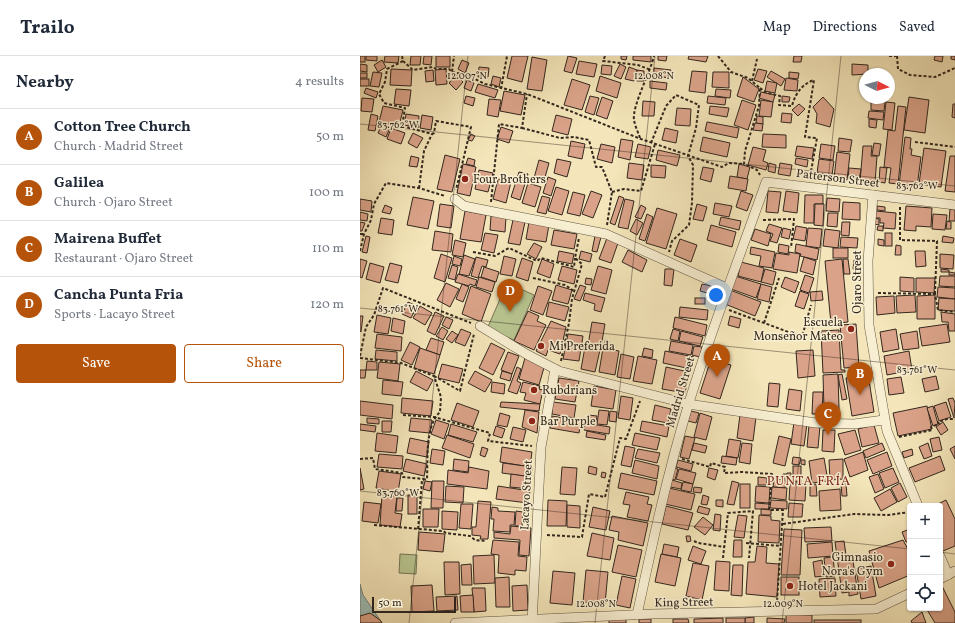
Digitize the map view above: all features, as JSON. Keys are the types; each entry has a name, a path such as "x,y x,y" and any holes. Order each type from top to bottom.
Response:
{"street":[{"name":"Patterson Street","path":"766,182 809,186 955,205"},
{"name":"Madrid Street","path":"637,615 663,494 688,404 727,288 766,182"},
{"name":"Ojaro Street","path":"873,195 868,261 869,325 884,420 889,439 917,503"},
{"path":"455,199 464,206 606,234 727,288"},
{"path":"478,326 557,370 688,404 816,423 854,424 884,420"},
{"name":"Lacayo Street","path":"532,621 542,447 557,370"},
{"path":"943,563 948,575"},
{"name":"King Street","path":"455,623 532,621 637,615 876,609 907,594"}],"path":[{"path":"402,56 403,61 413,70 433,67 436,69 448,69 452,72 467,75 485,84 527,94 641,139 722,167 729,163 744,164 757,170 766,182"},
{"path":"452,72 454,56"},
{"path":"501,89 507,56"},
{"path":"605,56 603,62 638,65 651,70"},
{"path":"641,139 634,119 634,112 651,70 654,56"},
{"path":"718,56 731,72 740,74 752,81 765,92 780,96 779,105 792,106 794,96 806,82 814,80 805,137 817,138 809,186"},
{"path":"889,56 897,56 898,69 910,75 935,77 955,68"},
{"path":"752,81 757,59"},
{"path":"403,61 387,69 385,82 379,94 384,103 405,108 402,126 432,134"},
{"path":"744,164 746,151 759,106 760,88"},
{"path":"522,128 527,94"},
{"path":"651,142 666,106 676,95 699,105 696,128 688,156 692,165 692,203 689,225 672,241 667,261"},
{"path":"360,251 364,234 371,220 374,204 386,183 419,188 455,199 470,127 436,121 434,133 432,134 424,151 419,188"},
{"path":"490,211 499,124 522,128 560,138 574,137 589,140 596,167 602,167 612,192 606,234"},
{"path":"915,142 955,147"},
{"path":"612,192 624,189 640,191 655,144"},
{"path":"901,198 900,240 937,241 935,294 938,310 955,312"},
{"path":"752,221 794,219 791,248"},
{"path":"473,252 495,256 509,248 537,261 541,258 574,267 580,229"},
{"path":"557,370 574,291 582,264 576,258"},
{"path":"532,278 565,285 574,291"},
{"path":"764,323 779,278"},
{"path":"384,288 478,326 460,391 434,376 401,363 360,357 366,327 374,315 384,288"},
{"path":"869,293 935,294"},
{"path":"721,306 802,337 811,305"},
{"path":"427,479 430,435 434,418 440,412 441,396 434,376"},
{"path":"536,535 582,537 589,494 605,497 620,438 626,439 643,393"},
{"path":"403,415 434,418 490,433 488,441 542,447"},
{"path":"889,439 932,430 931,427 939,424 938,422 955,419"},
{"path":"673,457 710,467 711,464 725,468 724,473 742,472 772,474 769,510 784,510 776,611"},
{"path":"360,459 373,458 375,469 402,473 403,477 427,479"},
{"path":"418,530 422,480 427,479"},
{"path":"723,558 728,513 753,511 749,558"},
{"path":"783,524 854,514 907,512"},
{"path":"374,525 443,531 446,533 470,536 475,540 486,541"},
{"path":"694,541 724,547"},
{"path":"746,543 781,546"}],"green space":[{"path":"507,283 534,295 514,340 487,329"},
{"path":"400,554 417,555 416,574 399,573"}],"water":[{"path":"360,584 363,595 382,623 360,623"}],"building":[{"path":"360,56 365,56 365,62 360,62"},
{"path":"366,56 377,56 377,61 366,60"},
{"path":"385,56 399,56 398,63 384,62"},
{"path":"411,56 421,56 420,65 410,65"},
{"path":"424,56 432,56 431,65 423,64"},
{"path":"436,56 450,56 450,67 436,67"},
{"path":"512,56 528,56 522,82 507,78"},
{"path":"568,56 577,58 572,73 564,71"},
{"path":"621,56 627,56 626,60 621,59"},
{"path":"633,56 651,56 651,62 633,60"},
{"path":"658,56 667,56 666,61 658,60"},
{"path":"689,56 708,56 706,62 688,59"},
{"path":"794,56 802,56 801,62 793,62"},
{"path":"935,56 943,56 942,62 934,60"},
{"path":"951,56 955,56 955,60 951,59"},
{"path":"532,57 547,60 542,91 527,89"},
{"path":"382,60 386,67 378,72 374,65"},
{"path":"462,60 469,63 465,73 458,69"},
{"path":"579,61 597,64 594,77 576,74"},
{"path":"360,64 367,65 367,72 360,71"},
{"path":"620,64 626,67 621,79 614,76"},
{"path":"852,64 868,65 868,68 859,68 859,75 852,75"},
{"path":"602,65 612,66 611,75 601,74"},
{"path":"479,67 489,68 488,77 478,77"},
{"path":"629,67 637,70 634,81 625,79"},
{"path":"654,68 671,70 670,78 654,76"},
{"path":"391,69 412,70 411,86 390,85"},
{"path":"446,69 447,84 436,85 435,70"},
{"path":"758,69 767,71 763,83 754,80"},
{"path":"433,70 434,81 426,82 425,71"},
{"path":"637,70 644,71 644,81 637,81"},
{"path":"692,71 707,72 705,93 689,91"},
{"path":"771,71 785,79 781,86 767,77"},
{"path":"373,72 382,73 379,87 370,86"},
{"path":"713,72 729,72 729,88 712,87"},
{"path":"789,72 799,73 798,79 789,78"},
{"path":"360,73 367,73 367,78 360,78"},
{"path":"456,75 463,82 456,90 449,83"},
{"path":"493,76 501,78 499,87 491,84"},
{"path":"600,76 621,83 617,98 596,91"},
{"path":"743,77 759,89 754,102 737,96"},
{"path":"786,78 798,80 797,91 784,90"},
{"path":"360,79 369,79 369,86 360,86"},
{"path":"572,79 590,85 582,110 564,105"},
{"path":"467,80 474,83 471,91 464,88"},
{"path":"650,81 667,83 666,90 650,88"},
{"path":"767,81 777,83 775,93 765,91"},
{"path":"478,84 498,90 495,98 475,92"},
{"path":"366,88 378,92 376,98 364,93"},
{"path":"396,89 411,90 409,106 394,104"},
{"path":"716,89 731,90 730,98 715,96"},
{"path":"504,91 525,95 521,115 500,111"},
{"path":"761,92 775,95 773,102 759,98"},
{"path":"466,96 475,98 473,106 464,103"},
{"path":"590,96 599,98 594,115 585,112"},
{"path":"708,96 726,98 725,105 707,103"},
{"path":"782,96 790,97 789,102 782,102"},
{"path":"602,97 613,101 607,119 596,115"},
{"path":"823,97 834,109 830,127 816,123 817,114 813,107"},
{"path":"909,97 929,100 925,133 904,130"},
{"path":"362,98 374,99 372,112 361,111"},
{"path":"489,99 501,100 498,117 487,115"},
{"path":"742,100 756,105 748,130 734,125"},
{"path":"761,100 773,102 771,117 759,116"},
{"path":"643,101 655,102 654,116 642,116"},
{"path":"799,104 805,109 798,116 792,110"},
{"path":"871,104 885,104 884,111 871,110"},
{"path":"886,104 895,104 892,130 883,129"},
{"path":"953,104 955,104 955,118 952,117"},
{"path":"383,106 403,110 399,126 379,122"},
{"path":"710,106 729,108 727,117 709,114"},
{"path":"898,106 906,107 898,184 889,183 891,168 884,167 888,130 895,131"},
{"path":"677,108 691,109 690,126 675,125"},
{"path":"869,111 884,112 883,120 868,118"},
{"path":"782,113 792,114 791,123 781,122"},
{"path":"371,114 378,116 375,131 368,130"},
{"path":"406,114 419,116 418,128 404,125"},
{"path":"422,115 433,117 431,130 420,128"},
{"path":"556,115 572,119 568,135 552,131"},
{"path":"757,116 763,117 763,124 756,123"},
{"path":"869,119 877,120 876,128 869,127"},
{"path":"707,122 739,128 737,138 705,131"},
{"path":"755,123 763,124 762,131 753,130"},
{"path":"382,124 390,128 386,137 378,133"},
{"path":"501,127 513,131 509,143 497,139"},
{"path":"391,128 405,133 401,144 387,139"},
{"path":"665,128 678,131 676,143 662,140"},
{"path":"413,133 423,138 417,148 408,143"},
{"path":"471,134 475,136 472,141 468,140"},
{"path":"763,134 786,135 786,148 762,147"},
{"path":"703,137 730,143 727,157 700,151"},
{"path":"905,137 911,138 911,155 921,157 917,187 899,185"},
{"path":"839,138 852,140 850,152 838,151"},
{"path":"621,139 633,141 630,160 618,157"},
{"path":"571,141 585,144 582,159 568,156"},
{"path":"874,143 881,144 879,156 872,155"},
{"path":"601,144 615,147 612,163 597,159"},
{"path":"638,144 651,147 648,159 635,157"},
{"path":"821,144 835,146 833,160 819,158"},
{"path":"797,146 814,148 812,159 795,156"},
{"path":"863,146 872,146 871,156 877,156 875,183 860,182"},
{"path":"753,147 766,150 763,161 768,163 766,170 748,165"},
{"path":"924,148 946,151 941,187 919,184"},
{"path":"658,150 680,155 677,166 656,160"},
{"path":"837,152 850,154 847,180 834,178"},
{"path":"445,155 460,159 452,192 437,189"},
{"path":"411,156 419,158 417,167 409,166"},
{"path":"950,156 955,156 955,192 945,191"},
{"path":"468,158 475,160 474,166 466,164"},
{"path":"796,158 808,160 807,167 795,164"},
{"path":"557,159 571,162 567,177 554,173"},
{"path":"819,159 834,161 832,175 817,173"},
{"path":"539,160 549,163 544,181 534,178"},
{"path":"629,163 644,165 642,180 627,178"},
{"path":"769,163 776,165 775,173 768,171"},
{"path":"780,163 792,165 790,176 778,174"},
{"path":"463,164 476,167 470,196 457,193"},
{"path":"739,164 750,167 747,179 737,177"},
{"path":"651,165 666,166 665,178 651,177"},
{"path":"703,167 714,169 711,182 700,179"},
{"path":"880,167 887,168 885,183 879,182"},
{"path":"849,168 861,169 859,180 848,178"},
{"path":"479,170 493,173 488,192 475,189"},
{"path":"519,172 528,174 520,200 511,197"},
{"path":"730,176 748,179 746,191 728,188"},
{"path":"548,177 556,180 551,196 543,193"},
{"path":"498,179 511,182 506,203 493,199"},
{"path":"528,183 541,187 535,207 522,203"},
{"path":"556,187 569,191 562,215 548,211"},
{"path":"591,191 602,195 593,218 582,214"},
{"path":"741,191 753,195 747,211 736,207"},
{"path":"768,191 781,192 778,213 766,212"},
{"path":"786,191 799,193 797,213 783,211"},
{"path":"573,192 585,195 580,216 567,213"},
{"path":"805,195 823,195 823,204 814,204 814,223 804,223"},
{"path":"542,196 550,198 546,214 537,212"},
{"path":"619,196 624,198 615,225 610,223"},
{"path":"413,197 434,201 428,229 407,225"},
{"path":"827,198 840,199 839,212 826,211"},
{"path":"360,199 372,201 371,212 360,210"},
{"path":"625,199 634,201 628,229 618,227"},
{"path":"843,202 860,203 860,220 842,219"},
{"path":"715,203 732,206 729,217 713,214"},
{"path":"440,204 454,206 451,228 437,226"},
{"path":"697,204 707,207 703,221 693,219"},
{"path":"815,204 824,204 823,226 814,225"},
{"path":"385,205 392,208 390,214 382,212"},
{"path":"641,205 646,208 641,219 635,217"},
{"path":"877,206 885,207 885,211 877,210"},
{"path":"906,206 932,208 931,227 916,226 916,231 904,230"},
{"path":"657,208 677,214 666,249 646,243"},
{"path":"950,209 955,210 955,221 949,221"},
{"path":"465,211 486,215 481,242 460,239"},
{"path":"876,211 896,213 895,229 883,228 884,223 880,223 880,218 875,218"},
{"path":"360,212 368,214 367,221 360,220"},
{"path":"828,213 838,213 837,227 827,226"},
{"path":"647,214 653,217 645,241 639,239"},
{"path":"933,214 947,215 945,230 932,229"},
{"path":"491,216 506,217 505,232 490,230"},
{"path":"721,217 741,221 739,230 719,225"},
{"path":"381,218 394,220 392,235 378,233"},
{"path":"875,218 879,219 879,225 874,224"},
{"path":"636,219 643,223 637,235 630,231"},
{"path":"513,220 525,222 520,245 508,243"},
{"path":"947,221 951,222 951,229 946,229"},
{"path":"360,222 365,223 362,231 360,231"},
{"path":"529,222 549,225 546,242 526,239"},
{"path":"842,222 850,222 849,236 841,235"},
{"path":"769,224 782,228 777,243 770,241 773,234 766,231"},
{"path":"711,225 736,232 732,247 707,240"},
{"path":"796,226 807,228 805,241 793,239"},
{"path":"878,226 883,226 883,231 877,230"},
{"path":"783,228 791,230 789,239 781,237"},
{"path":"808,228 822,229 820,248 806,246"},
{"path":"755,229 771,234 768,246 751,240"},
{"path":"825,229 840,231 838,248 823,246"},
{"path":"554,230 577,234 574,249 551,245"},
{"path":"435,231 453,234 451,252 432,250"},
{"path":"485,233 498,235 494,253 481,250"},
{"path":"885,233 892,233 892,246 885,246"},
{"path":"366,236 370,237 367,253 362,252"},
{"path":"595,236 601,237 597,252 592,251"},
{"path":"943,236 954,238 953,243 942,242"},
{"path":"841,237 858,238 857,248 840,247"},
{"path":"607,238 618,243 611,263 599,259"},
{"path":"680,239 697,245 691,262 674,255"},
{"path":"878,239 884,240 884,246 878,245"},
{"path":"455,240 466,243 463,257 452,255"},
{"path":"534,243 542,247 536,259 527,254"},
{"path":"779,244 789,246 788,254 778,252"},
{"path":"796,244 819,249 817,260 800,256 801,254 795,252"},
{"path":"896,245 901,246 901,255 895,255"},
{"path":"751,247 775,252 772,268 759,266 761,256 750,254"},
{"path":"833,248 848,248 848,258 833,258"},
{"path":"628,250 647,260 642,272 622,262"},
{"path":"559,251 574,254 572,264 557,261"},
{"path":"581,251 592,254 590,262 579,259"},
{"path":"915,251 925,251 926,266 916,267"},
{"path":"789,252 800,254 797,273 773,269 776,253 789,255"},
{"path":"441,254 452,258 445,282 434,278"},
{"path":"940,254 954,255 953,269 940,268"},
{"path":"464,255 475,259 469,276 459,274"},
{"path":"454,256 462,259 460,266 452,264"},
{"path":"504,256 516,259 512,276 500,274"},
{"path":"476,257 488,260 486,267 482,266 478,278 471,276"},
{"path":"804,257 816,261 813,275 800,271"},
{"path":"522,258 533,262 528,281 516,277"},
{"path":"360,259 367,261 362,278 360,277"},
{"path":"542,259 554,264 550,278 537,273"},
{"path":"842,259 848,322 831,324 825,261"},
{"path":"843,259 848,259 850,274 844,274"},
{"path":"854,260 860,261 859,270 853,269"},
{"path":"741,262 764,268 761,282 738,276"},
{"path":"370,263 384,267 380,283 366,279"},
{"path":"390,263 402,266 398,283 385,280"},
{"path":"452,265 458,267 455,280 448,278"},
{"path":"562,266 577,270 574,284 558,280"},
{"path":"598,266 612,270 606,294 591,290"},
{"path":"484,267 499,272 496,282 481,277"},
{"path":"665,269 674,269 672,286 664,285"},
{"path":"765,269 776,272 773,285 761,282"},
{"path":"941,269 949,270 949,272 941,272"},
{"path":"949,272 955,273 955,275 949,275"},
{"path":"458,274 477,280 475,286 455,282"},
{"path":"805,275 814,278 809,293 800,290"},
{"path":"735,276 761,284 756,298 731,289"},
{"path":"940,276 955,276 955,287 939,286"},
{"path":"479,277 495,282 492,292 476,287"},
{"path":"785,277 799,282 795,293 781,287"},
{"path":"900,277 914,278 914,292 900,291"},
{"path":"586,278 592,279 591,285 585,284"},
{"path":"916,278 935,278 934,293 916,292"},
{"path":"446,283 459,289 450,307 437,300"},
{"path":"462,284 469,287 463,302 456,299"},
{"path":"702,284 716,287 714,295 700,291"},
{"path":"761,284 772,287 769,302 757,299"},
{"path":"556,285 572,290 568,304 552,300"},
{"path":"580,285 586,287 580,301 574,299"},
{"path":"471,286 491,294 481,322 462,314"},
{"path":"538,286 552,291 543,315 530,310"},
{"path":"938,287 955,288 955,299 937,297"},
{"path":"730,290 761,302 755,316 725,304"},
{"path":"800,291 809,294 804,309 795,306"},
{"path":"822,291 823,300 811,301 810,292"},
{"path":"585,293 605,298 601,312 594,310 595,304 583,300"},
{"path":"915,295 916,312 897,313 896,296"},
{"path":"935,295 935,319 917,319 917,296"},
{"path":"894,296 895,313 877,315 876,297"},
{"path":"695,298 705,298 705,304 695,304"},
{"path":"939,298 955,299 955,311 938,310"},
{"path":"408,302 417,306 411,318 402,314"},
{"path":"549,302 569,307 565,321 546,316"},
{"path":"420,306 432,313 425,325 413,318"},
{"path":"680,307 708,310 707,320 679,317"},
{"path":"528,311 539,316 537,321 546,325 534,350 514,341"},
{"path":"435,312 444,316 435,335 427,331"},
{"path":"941,312 955,314 955,331 949,331 948,322 942,322"},
{"path":"377,315 391,318 388,334 374,332"},
{"path":"360,316 363,316 361,332 360,331"},
{"path":"730,316 741,319 739,328 728,325"},
{"path":"446,317 453,320 449,329 442,325"},
{"path":"675,317 707,325 705,336 673,328"},
{"path":"393,318 405,321 403,334 391,331"},
{"path":"551,321 566,327 560,354 548,350 546,356 536,351"},
{"path":"592,322 605,324 601,347 588,345"},
{"path":"856,324 859,367 844,368 840,325"},
{"path":"947,324 950,342 922,346 919,328"},
{"path":"442,327 448,331 443,340 436,336"},
{"path":"461,329 471,333 465,346 455,342"},
{"path":"673,329 680,331 678,341 670,339"},
{"path":"896,329 899,349 883,352 880,332"},
{"path":"839,330 841,370 845,370 845,372 823,373 821,331"},
{"path":"452,331 458,335 452,343 446,339"},
{"path":"681,331 703,337 700,346 679,341"},
{"path":"917,331 919,348 903,350 900,334"},
{"path":"377,334 402,337 401,351 375,348"},
{"path":"568,334 583,336 579,361 563,359"},
{"path":"431,338 444,342 440,355 426,350"},
{"path":"605,340 609,341 607,347 604,346"},
{"path":"671,341 693,345 691,355 669,351"},
{"path":"410,342 420,347 412,365 401,360"},
{"path":"491,343 505,350 493,375 479,368"},
{"path":"694,346 702,347 700,357 692,355"},
{"path":"585,347 600,350 595,372 581,369"},
{"path":"420,348 440,355 434,374 414,368"},
{"path":"603,348 619,351 615,375 599,372"},
{"path":"644,348 653,350 652,358 642,356"},
{"path":"376,350 397,352 397,361 375,359"},
{"path":"813,350 815,376 798,378 796,351"},
{"path":"665,351 694,357 691,369 663,363"},
{"path":"909,351 912,370 887,375 884,356"},
{"path":"508,352 519,356 512,374 501,370"},
{"path":"621,354 634,357 630,379 617,377"},
{"path":"638,356 657,360 652,384 633,381"},
{"path":"525,358 545,364 539,385 519,379"},
{"path":"711,359 731,365 720,399 700,393"},
{"path":"367,361 377,362 377,370 366,370"},
{"path":"379,362 400,364 398,381 377,378"},
{"path":"442,364 463,369 459,383 438,378"},
{"path":"517,367 521,369 517,381 521,383 517,394 508,391"},
{"path":"666,367 689,372 685,393 662,389"},
{"path":"360,370 366,370 365,378 360,378"},
{"path":"416,371 433,380 427,391 410,382"},
{"path":"475,371 492,380 485,392 468,383"},
{"path":"502,371 512,374 510,381 500,378"},
{"path":"838,374 839,409 824,409 823,375"},
{"path":"842,374 847,399 842,400 838,375"},
{"path":"868,374 874,412 852,416 846,378"},
{"path":"936,376 939,389 925,392 922,379"},
{"path":"901,377 904,393 889,395 887,379"},
{"path":"559,378 579,381 575,402 555,399"},
{"path":"383,380 403,382 401,396 382,394"},
{"path":"492,382 505,384 504,394 491,392"},
{"path":"523,382 540,386 539,389 543,390 540,404 524,400 526,393 520,392"},
{"path":"769,383 780,384 778,407 767,406"},
{"path":"594,386 616,390 613,409 591,406"},
{"path":"789,389 802,391 800,411 786,409"},
{"path":"813,392 823,392 822,414 812,414"},
{"path":"621,396 633,398 630,420 618,418"},
{"path":"402,398 433,401 431,416 401,413"},
{"path":"953,398 955,403 954,418 948,399"},
{"path":"360,401 393,405 392,419 360,415"},
{"path":"501,402 540,404 539,411 500,407"},
{"path":"553,402 576,405 574,418 552,414"},
{"path":"946,402 951,417 939,421 934,406"},
{"path":"457,403 479,411 473,427 451,420"},
{"path":"655,405 671,409 668,423 652,420"},
{"path":"927,406 932,429 898,436 893,413"},
{"path":"933,406 938,424 933,426 927,408"},
{"path":"525,410 539,412 537,433 522,427"},
{"path":"599,410 609,411 607,425 597,424"},
{"path":"610,411 617,412 616,422 609,421"},
{"path":"691,411 699,413 696,423 688,421"},
{"path":"500,413 510,416 507,427 497,425"},
{"path":"700,413 712,417 706,440 694,437"},
{"path":"588,415 597,416 596,423 587,422"},
{"path":"740,415 756,417 753,441 737,438"},
{"path":"552,416 581,421 579,433 550,428"},
{"path":"367,418 379,419 379,424 367,423"},
{"path":"411,418 432,420 430,433 409,431"},
{"path":"436,420 449,424 444,439 431,434"},
{"path":"382,421 392,421 391,432 382,432"},
{"path":"642,421 669,426 667,437 640,431"},
{"path":"794,422 807,424 804,446 791,444"},
{"path":"943,422 948,430 941,435 936,427"},
{"path":"585,423 610,427 609,434 584,430"},
{"path":"360,424 376,426 375,432 360,430"},
{"path":"451,424 477,432 473,442 448,435"},
{"path":"809,425 820,426 818,448 807,447"},
{"path":"874,425 879,443 862,447 858,429"},
{"path":"496,426 505,429 502,438 493,435"},
{"path":"513,427 526,430 523,442 510,439"},
{"path":"823,430 835,430 834,452 822,451"},
{"path":"855,430 861,450 845,455 838,434"},
{"path":"587,431 606,435 605,440 586,437"},
{"path":"377,433 398,436 396,453 375,451"},
{"path":"635,433 660,438 657,450 632,445"},
{"path":"447,435 474,444 470,458 442,448"},
{"path":"685,436 695,438 689,459 680,457"},
{"path":"779,436 791,439 785,466 773,463"},
{"path":"939,437 942,450 933,452 930,439"},
{"path":"410,438 429,442 427,457 407,453"},
{"path":"729,439 741,441 738,458 726,456"},
{"path":"694,443 707,446 705,453 692,450"},
{"path":"742,443 752,444 750,464 739,462"},
{"path":"882,443 885,450 866,458 863,451"},
{"path":"928,443 932,456 924,459 919,447"},
{"path":"625,446 635,448 631,467 621,465"},
{"path":"955,446 955,459 950,449"},
{"path":"482,447 488,449 485,457 480,455"},
{"path":"502,447 532,452 530,467 500,462"},
{"path":"432,449 445,451 443,465 430,463"},
{"path":"638,449 660,453 657,463 635,458"},
{"path":"912,449 913,455 904,458 902,452"},
{"path":"863,452 868,470 850,477 844,459"},
{"path":"887,452 892,466 873,474 867,460"},
{"path":"379,454 403,456 402,469 377,467"},
{"path":"722,456 737,458 736,465 721,463"},
{"path":"940,456 945,470 915,482 909,468"},
{"path":"793,457 801,458 799,465 792,464"},
{"path":"824,458 828,481 812,483 809,461"},
{"path":"406,459 427,464 424,476 403,471"},
{"path":"454,459 469,461 468,472 453,470"},
{"path":"843,459 843,479 830,480 829,460"},
{"path":"635,460 659,466 657,479 632,473"},
{"path":"678,460 693,464 691,471 676,467"},
{"path":"801,460 805,460 805,465 801,464"},
{"path":"503,463 532,467 531,477 502,473"},
{"path":"589,466 597,468 596,475 588,473"},
{"path":"793,466 801,466 801,482 793,482"},
{"path":"469,467 489,471 487,489 447,484 448,470 468,473"},
{"path":"562,467 577,468 575,495 560,494"},
{"path":"360,468 364,489 360,490"},
{"path":"674,468 678,469 675,480 671,479"},
{"path":"709,468 718,470 715,480 707,477"},
{"path":"893,468 899,482 885,488 879,473"},
{"path":"679,469 696,473 693,484 676,479"},
{"path":"379,471 401,474 398,492 376,488"},
{"path":"602,472 606,473 605,478 601,477"},
{"path":"621,473 657,481 654,495 618,488"},
{"path":"787,473 791,473 791,481 787,480"},
{"path":"511,474 531,477 530,489 510,487"},
{"path":"783,474 787,474 786,478 782,478"},
{"path":"878,474 884,489 875,493 869,477"},
{"path":"758,477 767,478 767,485 758,485"},
{"path":"774,479 786,480 785,488 773,487"},
{"path":"672,480 682,483 681,489 670,487"},
{"path":"425,481 432,482 430,491 423,489"},
{"path":"432,481 444,481 443,508 431,508"},
{"path":"732,481 739,483 734,505 727,504"},
{"path":"683,482 693,484 691,492 681,490"},
{"path":"900,483 907,497 898,502 891,488"},
{"path":"740,484 750,484 750,508 740,508"},
{"path":"790,484 806,484 805,501 789,500"},
{"path":"816,484 817,496 810,496 810,485"},
{"path":"841,484 846,484 847,496 842,496"},
{"path":"446,486 464,487 463,503 445,502"},
{"path":"498,486 530,491 528,503 496,499"},
{"path":"756,486 770,487 769,503 755,502"},
{"path":"694,487 702,488 701,493 693,492"},
{"path":"772,487 787,488 786,500 771,498"},
{"path":"669,488 695,494 691,510 665,504"},
{"path":"840,489 841,510 820,511 819,491"},
{"path":"890,489 897,502 881,511 874,498"},
{"path":"626,492 649,497 647,504 652,505 648,521 627,517 630,505 623,504"},
{"path":"382,495 397,496 395,513 402,514 400,527 380,525"},
{"path":"408,495 417,495 417,514 408,514"},
{"path":"703,495 709,497 707,505 701,504"},
{"path":"397,498 403,498 402,511 396,511"},
{"path":"548,500 567,501 566,526 547,526"},
{"path":"716,500 723,500 723,507 716,506"},
{"path":"771,500 787,501 787,509 770,508"},
{"path":"946,500 955,519 955,546 943,551 943,503 940,503"},
{"path":"478,501 491,502 488,539 480,539 481,536 472,535 472,527 476,527"},
{"path":"364,502 381,504 378,523 362,521"},
{"path":"755,503 769,504 769,509 755,509"},
{"path":"789,503 803,504 802,517 788,517"},
{"path":"461,504 473,504 471,529 459,528"},
{"path":"567,505 580,506 580,528 567,527"},
{"path":"666,506 693,513 688,530 662,524"},
{"path":"699,506 710,509 708,515 697,512"},
{"path":"492,507 498,508 498,511 515,512 514,525 510,525 510,532 493,531 494,519 491,519"},
{"path":"593,507 610,511 606,530 589,527"},
{"path":"423,509 439,509 438,527 423,527"},
{"path":"761,509 771,510 771,515 761,515"},
{"path":"442,511 458,512 457,530 442,529"},
{"path":"516,511 523,512 522,526 515,526"},
{"path":"715,514 721,515 720,531 713,530"},
{"path":"738,515 747,516 744,538 734,537"},
{"path":"759,515 771,516 771,520 780,521 779,543 758,542"},
{"path":"612,516 648,523 643,546 618,540 619,532 609,530"},
{"path":"703,517 713,525 705,535 694,527"},
{"path":"511,526 531,528 529,556 519,555 520,540 494,538 494,532 510,534"},
{"path":"831,527 832,541 805,542 804,528"},
{"path":"784,529 802,530 800,575 781,575"},
{"path":"907,530 907,542 906,542 902,532"},
{"path":"419,532 445,534 443,552 418,550"},
{"path":"592,533 614,538 610,560 587,556"},
{"path":"686,536 690,536 691,541 687,542"},
{"path":"493,540 519,542 518,556 527,557 526,571 515,570 515,575 498,573 499,555 491,554"},
{"path":"734,540 742,540 742,557 733,557"},
{"name":"Gimnasio Nora's Gym","path":"903,540 907,547 907,576 879,588 869,551"},
{"path":"844,541 846,555 848,555 849,562 853,561 858,594 849,596 849,592 842,593 835,542"},
{"path":"832,542 833,556 808,558 807,544"},
{"path":"664,544 679,547 677,557 662,554"},
{"path":"618,545 642,550 636,577 612,572"},
{"path":"693,546 706,551 701,564 688,560"},
{"path":"757,546 767,547 766,563 779,564 777,597 746,594 748,562 755,562"},
{"path":"661,554 681,558 675,586 655,582"},
{"path":"494,555 495,583 474,584 473,556"},
{"path":"833,557 835,576 826,577 824,558"},
{"path":"822,560 824,576 815,577 813,562"},
{"path":"716,561 730,562 729,591 714,590"},
{"path":"444,562 459,562 460,594 445,595"},
{"path":"693,563 709,566 702,600 686,596"},
{"path":"471,564 472,585 462,585 461,565"},
{"path":"733,565 743,565 742,596 731,595"},
{"path":"871,566 876,596 861,599 856,569"},
{"path":"586,570 608,572 605,604 583,602"},
{"path":"553,571 575,573 572,605 550,603"},
{"path":"622,576 636,579 630,608 616,605"},
{"path":"509,577 510,607 496,607 495,578"},
{"name":"Hotel Jackani","path":"781,577 799,577 799,595 781,595"},
{"path":"835,578 836,596 820,597 819,579"},
{"path":"432,585 434,611 412,612 411,586"},
{"path":"527,585 528,610 513,611 512,586"},
{"path":"472,588 485,588 486,611 474,612"},
{"path":"943,588 955,612 955,623 935,623 928,611 943,611"},
{"path":"473,595 474,612 461,612 460,596"},
{"path":"457,596 458,610 437,611 436,597"},
{"path":"922,612 926,623 912,623 911,621"},
{"path":"370,613 382,623 360,623 360,616"},
{"path":"786,614 812,615 812,623 786,623"},
{"path":"754,617 754,623 745,623 745,618"},
{"path":"723,618 723,623 694,623 694,619"},
{"path":"726,618 745,618 745,623 726,623"},
{"path":"767,618 785,619 784,623 767,623"},
{"path":"626,619 626,623 609,623 609,620"},
{"path":"639,619 651,619 651,623 639,623"},
{"path":"673,619 688,619 689,623 673,623"},
{"path":"814,620 861,620 861,623 814,623"}],"place":[{"name":"Four Brothers","path":"465,179"},
{"name":"Cancha Punta Fria","path":"510,312"},
{"name":"Escuela Monseñor Mateo","path":"851,329"},
{"name":"Mi Preferida","path":"541,346"},
{"name":"Cotton Tree Church","path":"717,377"},
{"name":"Rubdrians","path":"534,390"},
{"name":"Galilea","path":"860,395"},
{"name":"Bar Purple","path":"532,421"},
{"name":"Mairena Buffet","path":"828,435"},
{"name":"Gimnasio Nora's Gym","path":"891,564"},
{"name":"Hotel Jackani","path":"790,586"}],"district":[{"name":"PUNTA FRÍA","path":"809,480"}]}
